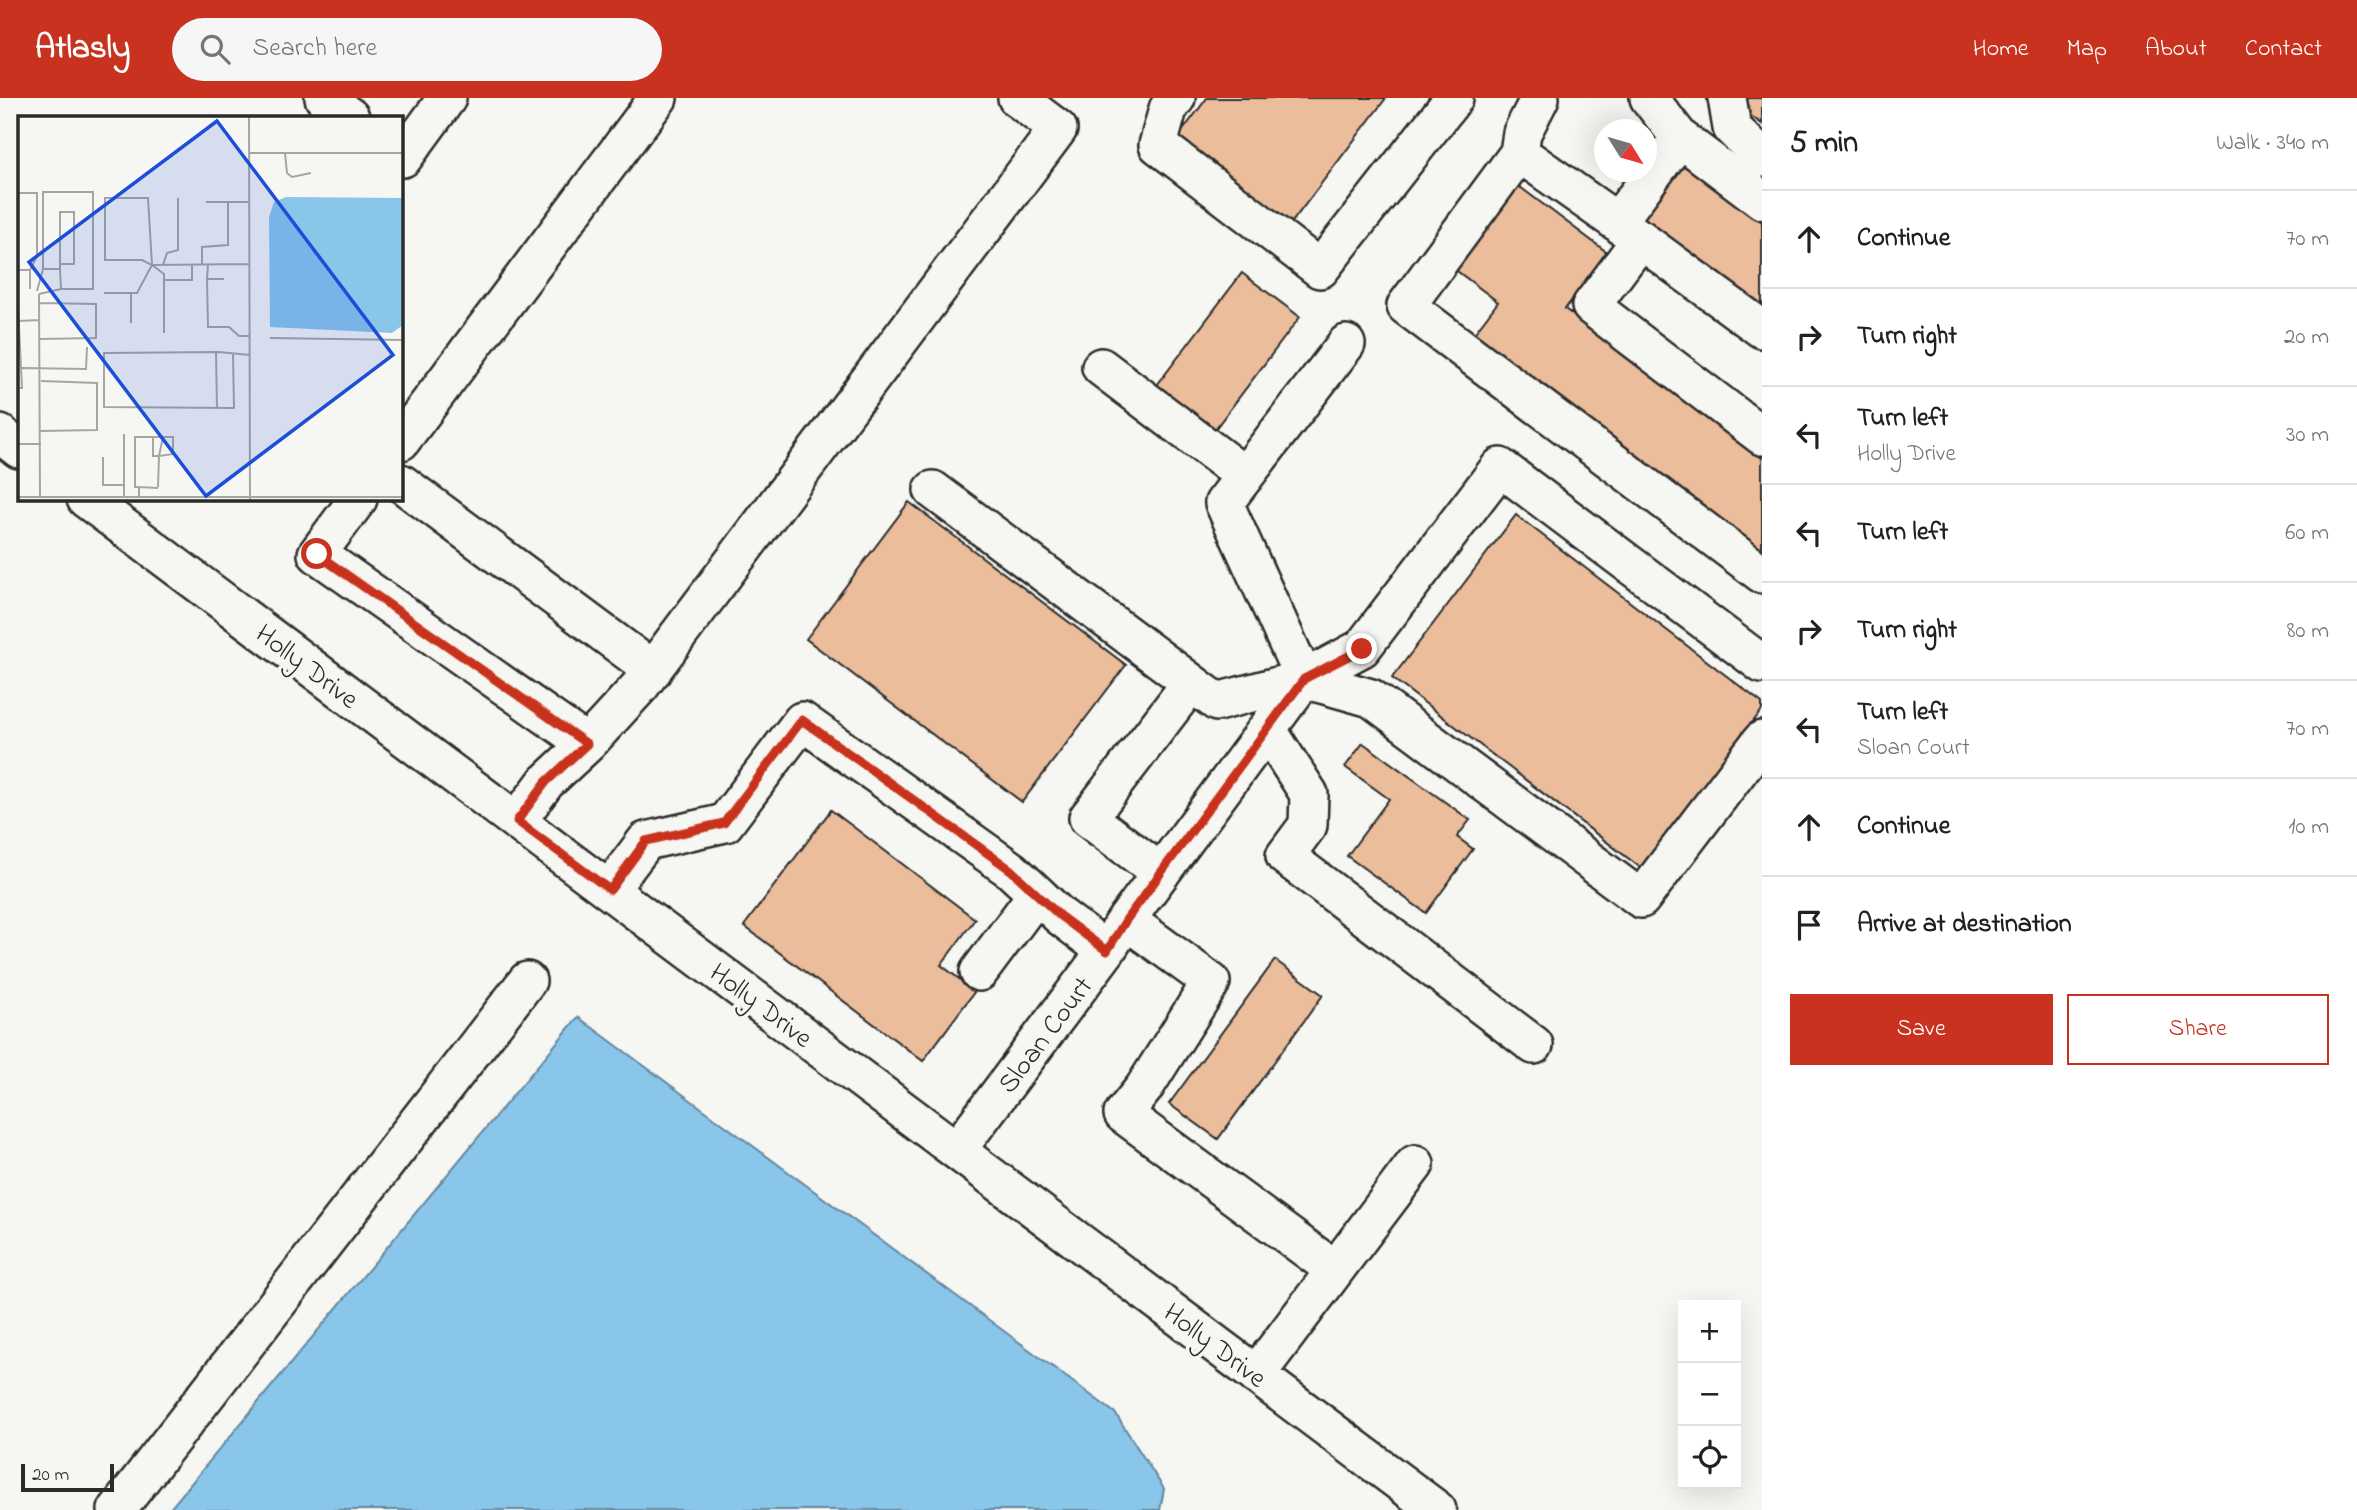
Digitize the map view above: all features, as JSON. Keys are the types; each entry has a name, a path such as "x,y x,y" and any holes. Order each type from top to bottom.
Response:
{"street":[{"path":"324,98 349,116"},
{"path":"402,440 658,98"},
{"path":"517,821 546,782 587,744 653,670 1058,129 1017,98"},
{"path":"1176,98 1168,109 1158,145 1320,269 1454,98"},
{"path":"1540,98 1522,133 1519,153 1406,306 1762,574"},
{"path":"1649,98 1680,138 1762,200"},
{"path":"1727,98 1732,128 1762,158"},
{"path":"402,157 439,101"},
{"path":"1680,138 1591,306 1762,436"},
{"path":"1519,153 1629,230 1762,330"},
{"path":"1346,344 1224,503 1304,679 1371,698 1641,899 1762,740"},
{"path":"1101,367 1245,476"},
{"path":"0,435 18,448"},
{"path":"933,490 1216,702 1304,679 1362,649 1500,467 1762,664"},
{"path":"402,484 653,670"},
{"name":"Holly Drive","path":"87,500 1437,1510"},
{"path":"357,500 317,554 587,744"},
{"name":"Sloan Court","path":"957,1150 1107,951 1126,920 1304,679"},
{"path":"1161,873 1088,818 1191,682"},
{"path":"610,890 646,841 724,823 802,720 1011,870 1060,916 1107,951"},
{"path":"1267,729 1309,794 1308,825 1285,856 1534,1045"},
{"path":"979,972 1037,894"},
{"path":"1126,920 1210,982 1123,1114 1335,1270"},
{"path":"117,1510 527,981"},
{"path":"1256,1375 1415,1164"}],"water":[{"path":"578,1017 1115,1413 1164,1489 1160,1510 169,1510"}],"building":[{"path":"1207,98 1386,98 1289,226 1175,141"},
{"path":"1747,98 1762,98 1762,124 1740,108"},
{"path":"1679,160 1762,222 1762,311 1637,216"},
{"path":"1516,184 1608,253 1565,309 1762,458 1762,553 1473,335 1498,302 1453,268"},
{"path":"1242,273 1300,317 1212,433 1154,389"},
{"path":"909,502 1126,665 1022,802 806,639"},
{"path":"1516,515 1762,703 1762,710 1641,868 1392,678"},
{"path":"1363,743 1470,820 1457,837 1473,849 1426,913 1347,856 1389,799 1345,767"},
{"path":"831,810 975,919 941,965 975,991 923,1061 744,926"},
{"path":"1275,960 1323,995 1218,1139 1169,1104"}],"route":[{"path":"317,554 587,744 546,782 517,821 610,890 646,841 724,823 802,720 1011,870 1060,916 1107,951 1126,920 1304,679 1362,649"}]}
